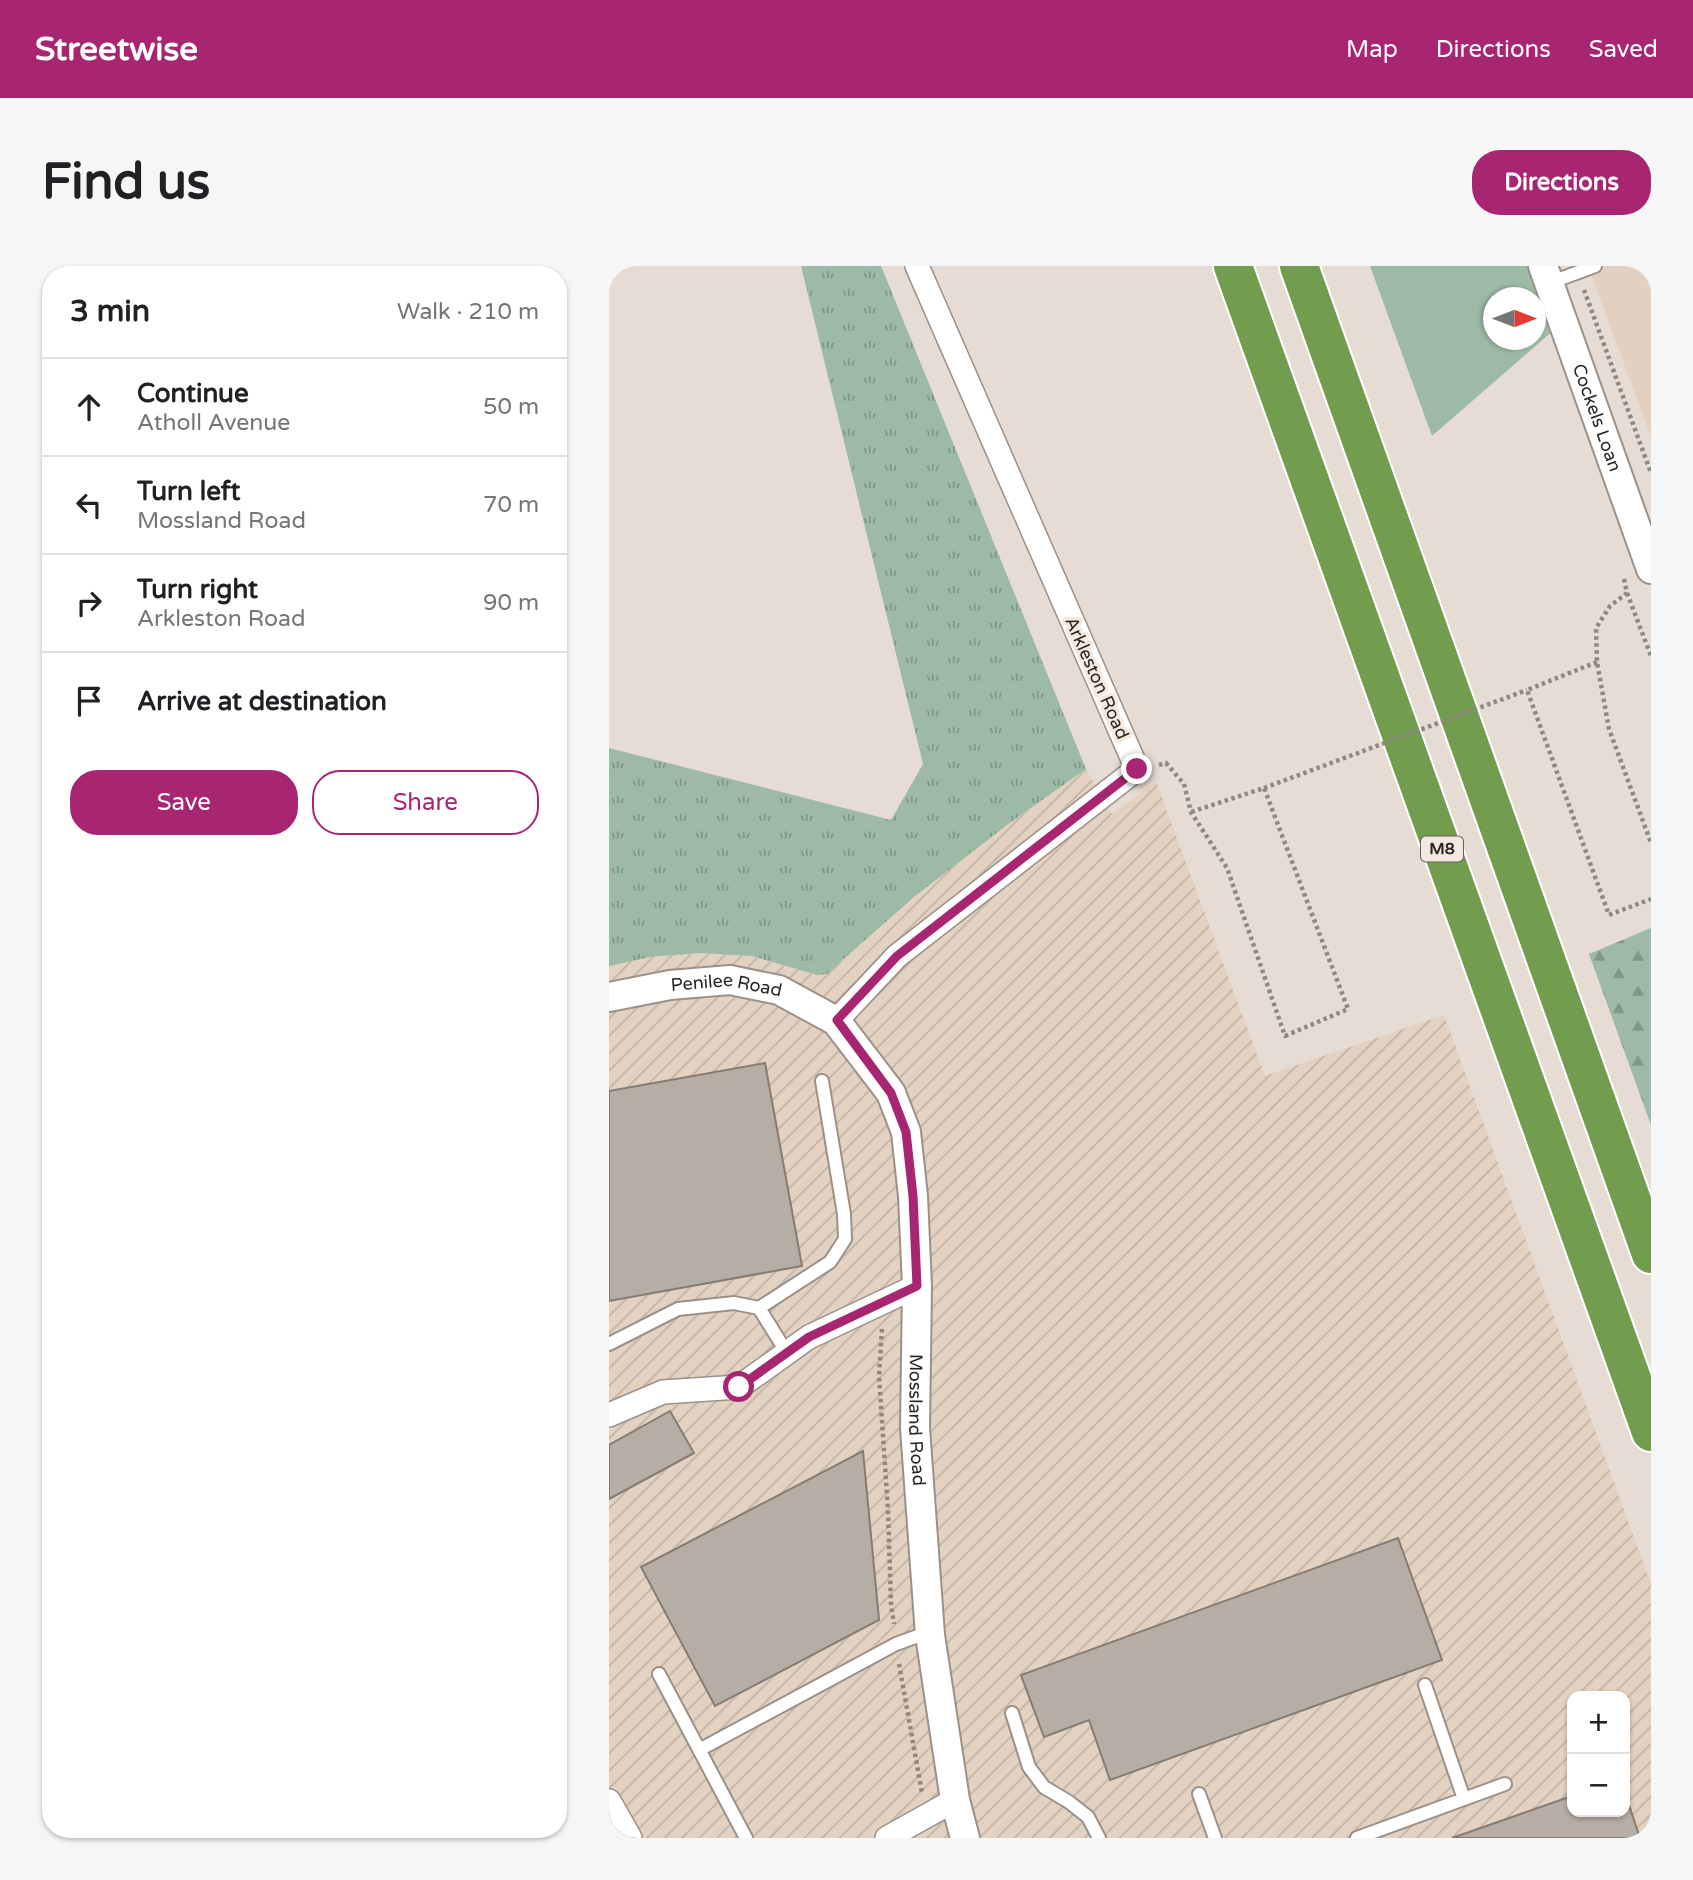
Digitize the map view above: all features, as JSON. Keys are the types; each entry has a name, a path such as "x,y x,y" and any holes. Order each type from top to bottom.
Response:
{"highway":[{"name":"M8","path":"1233,266 1651,1432"},
{"path":"1299,266 1651,1254"}],"street":[{"name":"Arkleston Road","path":"916,266 1137,769"},
{"name":"Cockels Loan","path":"1546,275 1651,569"},
{"path":"837,1020 897,956 1137,769"},
{"name":"Penilee Road","path":"609,997 670,985 730,980 779,990 837,1020"},
{"name":"Mossland Road","path":"837,1020 891,1093 906,1132 913,1196 917,1286 915,1428 930,1632 955,1800 965,1838"},
{"path":"609,1415 663,1392 739,1387 809,1337 917,1286"},
{"path":"887,1838 955,1800"},
{"path":"609,1801 630,1838"}],"lane":[{"path":"1546,275 1578,272 1595,266"},
{"path":"609,1344 678,1309 734,1303 759,1308 829,1262 845,1239 844,1214 822,1081"},
{"path":"759,1308 787,1353"},
{"path":"699,1749 897,1644 930,1632"},
{"path":"659,1674 746,1838"},
{"path":"1425,1685 1464,1799"},
{"path":"1012,1713 1029,1768 1044,1787 1088,1817 1099,1838"},
{"path":"1357,1838 1505,1784"},
{"path":"1199,1794 1215,1838"}],"path":[{"path":"1578,272 1651,473"},
{"path":"1621,570 1651,656"},
{"path":"1627,593 1610,606 1596,628 1597,662 1609,729 1651,843"},
{"path":"1191,812 1263,788 1597,662"},
{"path":"1527,690 1609,915 1651,899"},
{"path":"1137,769 1166,764 1184,784 1191,812 1227,868 1285,1036 1348,1009 1263,788"}],"shaded area":[{"path":"1588,266 1651,266 1651,437"},
{"path":"1086,769 1112,814 1156,782 1265,1076 1444,1015 1651,1584 1651,1838 609,1838 609,966 650,957 700,953 752,956 817,975 843,961 914,897 1007,825"}],"green space":[{"path":"801,266 881,266 1086,769 1007,825 914,897 827,974 817,975 752,956 700,953 650,957 609,966 609,748 891,820 923,764"},
{"path":"1370,266 1530,266 1538,287 1483,287 1483,350 1531,350 1432,436"},
{"path":"1546,309 1554,330 1546,337"},
{"path":"1651,928 1651,1125 1589,954"}],"building":[{"path":"765,1063 802,1266 609,1301 609,1091"},
{"path":"670,1411 694,1453 609,1499 609,1445"},
{"path":"863,1451 879,1620 715,1706 641,1567"},
{"path":"1398,1538 1442,1660 1110,1780 1089,1720 1044,1737 1021,1675"},
{"path":"1567,1798 1567,1817 1630,1817 1630,1808 1640,1838 1452,1838"}],"route":[{"path":"739,1387 809,1337 917,1286 913,1196 906,1132 891,1093 837,1020 897,956 1137,769"}]}
